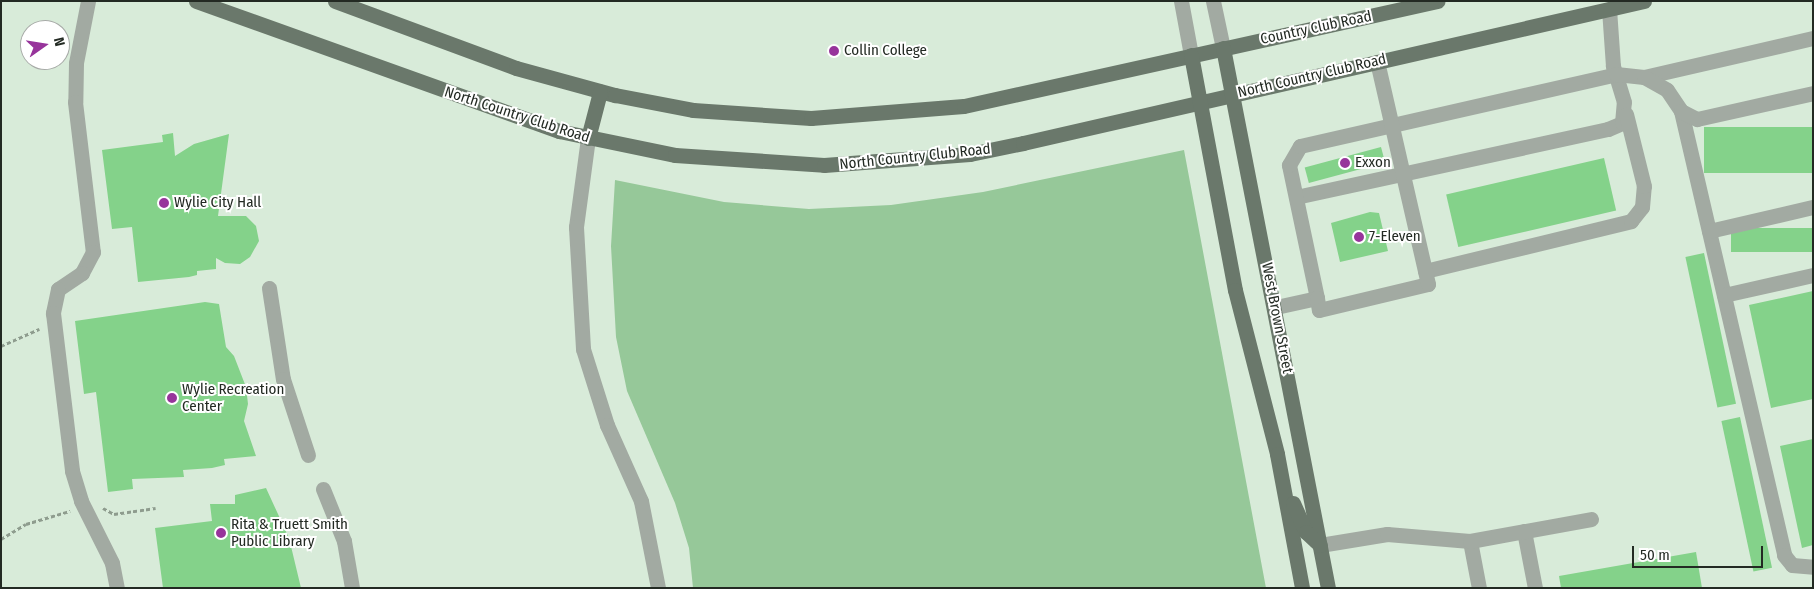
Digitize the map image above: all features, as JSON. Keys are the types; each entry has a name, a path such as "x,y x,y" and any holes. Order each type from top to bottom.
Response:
{"main road":[{"name":"North Country Club Road","path":"196,1 505,114 588,138 731,162 871,164 970,154 1377,62 1608,5 1644,1"},
{"path":"335,1 516,68 600,92 683,108 754,116 881,115 1022,95 1223,48"},
{"name":"Country Club Road","path":"1223,48 1438,1"},
{"name":"West Brown Street","path":"1223,48 1276,307 1328,588"},
{"path":"1191,55 1235,290 1277,454 1302,588"},
{"path":"588,138 600,92"},
{"path":"1277,454 1306,532 1320,545"}],"street":[{"path":"88,1 75,83 93,252 82,273 58,290 53,313 72,471 81,501 112,563 117,588"},
{"path":"1181,1 1191,55"},
{"path":"1213,1 1223,48"},
{"path":"1425,271 1631,221 1642,207 1644,186 1616,74 1608,5"},
{"path":"1377,62 1392,126 1428,284 1319,310 1289,165 1300,146 1392,126 1616,74 1644,77 1813,38"},
{"path":"1644,77 1667,90 1681,111 1784,555 1792,565 1813,567"},
{"path":"1681,111 1698,119 1813,93"},
{"path":"1296,196 1402,171 1608,129 1622,122 1626,114"},
{"path":"588,138 576,227 582,349 607,425 641,501 658,588"},
{"path":"1709,231 1813,207"},
{"path":"1724,295 1813,275"},
{"path":"269,288 283,379 308,454"},
{"path":"1276,307 1317,298"},
{"path":"324,488 344,541 352,588"},
{"path":"1320,545 1387,534 1470,541 1591,519"},
{"path":"1524,531 1536,588"},
{"path":"1470,541 1479,588"}],"path":[{"path":"1,346 41,329 40,323"}],"green space":[{"path":"1184,150 1266,588 693,588 689,548 675,503 627,391 616,337 611,246 615,180 724,202 809,209 891,205 983,192"}],"building":[{"path":"1704,127 1813,127 1813,173 1704,173"},
{"name":"Wylie City Hall","path":"173,133 175,156 194,144 229,134 218,216 246,216 256,226 259,241 250,257 240,264 225,263 216,258 216,269 197,271 197,275 138,282 132,227 112,229 102,150 163,142 162,135"},
{"name":"Exxon","path":"1381,147 1385,162 1309,183 1305,167"},
{"path":"1604,158 1616,211 1458,247 1446,194"},
{"name":"7-Eleven","path":"1370,212 1379,213 1388,251 1340,262 1331,223"},
{"path":"1731,228 1813,228 1813,252 1731,252"},
{"path":"1704,253 1736,404 1717,408 1685,257"},
{"path":"1813,291 1813,399 1771,408 1749,305"},
{"name":"Wylie Recreation Center","path":"205,302 219,304 226,347 234,356 246,387 248,404 244,421 256,456 224,459 225,465 212,468 183,470 184,477 132,479 133,489 108,492 96,392 84,394 75,321"},
{"path":"1740,417 1772,568 1753,572 1721,421"},
{"path":"1813,439 1813,545 1802,548 1780,446"},
{"name":"Rita & Truett Smith Public Library","path":"266,488 289,538 301,588 163,588 155,528 212,521 210,504 235,504 235,495"},
{"path":"1696,552 1702,588 1561,588 1559,576"}],"place":[{"name":"Collin College","path":"834,51"},
{"name":"Exxon","path":"1345,163"},
{"name":"Wylie City Hall","path":"164,203"},
{"name":"7-Eleven","path":"1359,237"},
{"name":"Wylie Recreation Center","path":"172,398"},
{"name":"Rita & Truett Smith Public Library","path":"221,533"}]}
